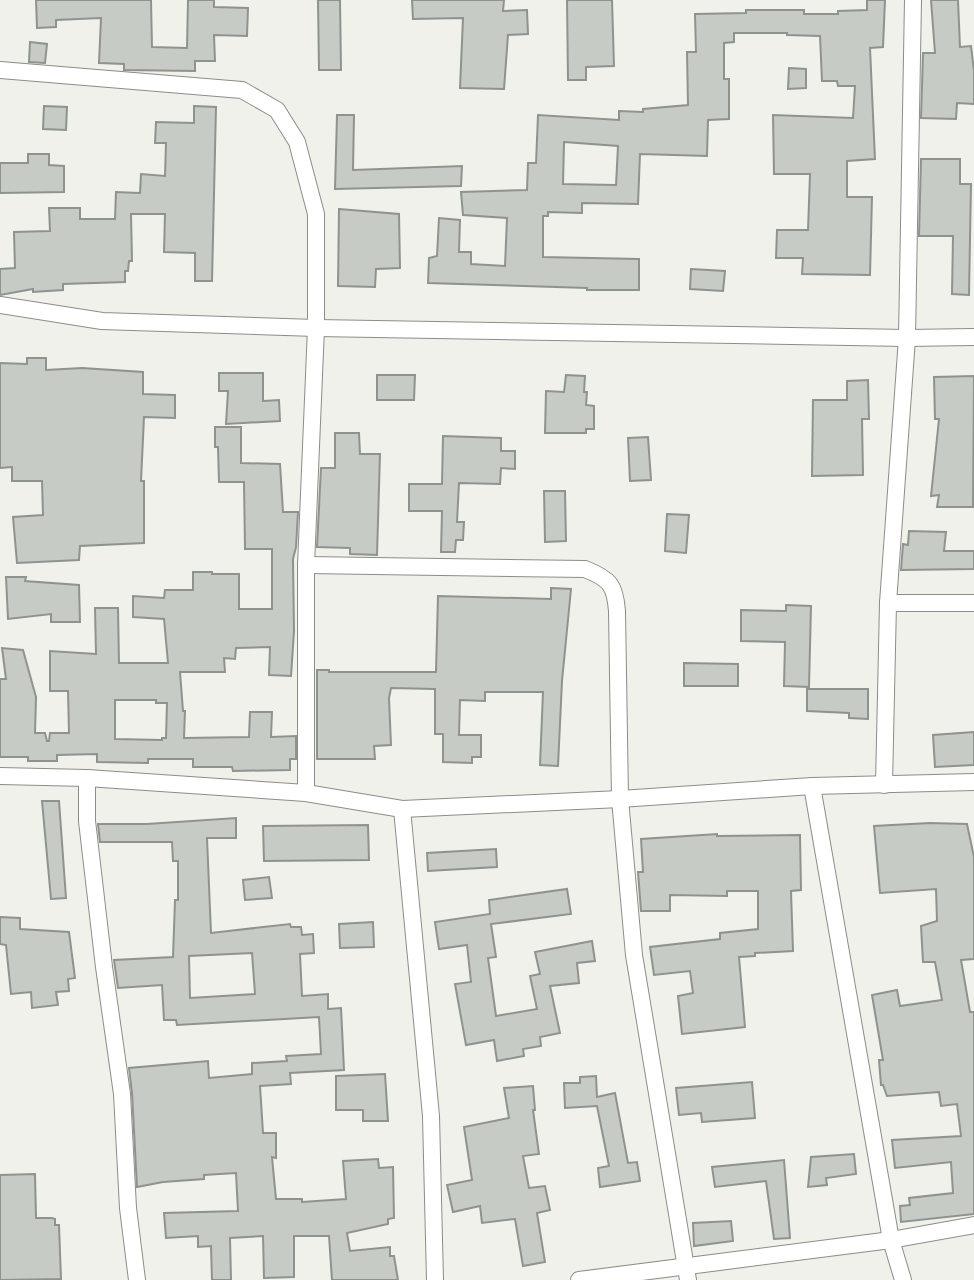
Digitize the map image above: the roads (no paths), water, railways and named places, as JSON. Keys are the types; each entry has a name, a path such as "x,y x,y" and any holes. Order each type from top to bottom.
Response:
{"street":[{"path":"884,785 888,603 907,338 913,0"},
{"path":"0,70 242,90 277,110 297,142 316,214 316,328 306,565 306,793"},
{"path":"0,305 102,321 316,328 974,337"},
{"path":"306,565 586,569 601,575 612,584 616,597 620,799 634,955 687,1273"},
{"path":"888,603 974,603"},
{"path":"0,776 87,778 306,793 402,810 812,786 974,782"},
{"path":"87,778 88,821 104,967 122,1094 128,1208 137,1280"},
{"path":"812,786 891,1240 903,1280"},
{"path":"402,810 431,1116 435,1280"},
{"path":"579,1280 687,1273 974,1225"}]}
